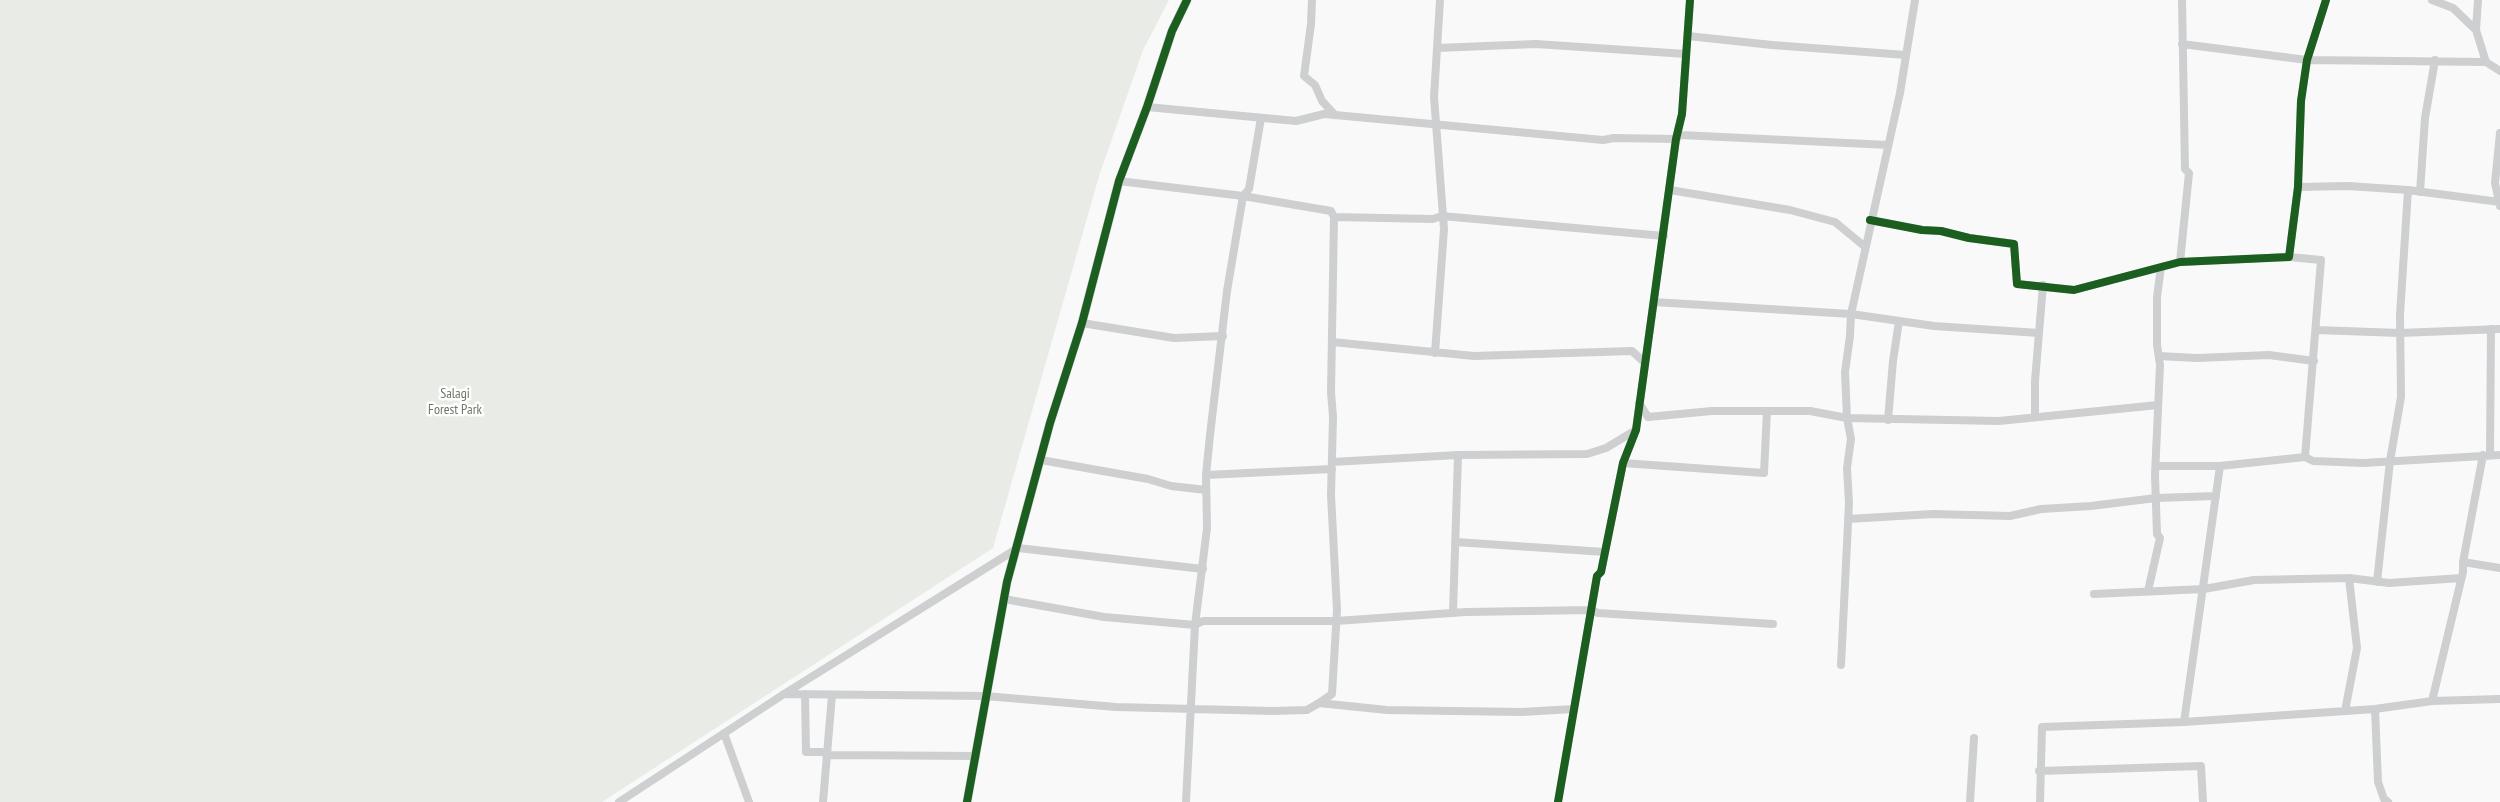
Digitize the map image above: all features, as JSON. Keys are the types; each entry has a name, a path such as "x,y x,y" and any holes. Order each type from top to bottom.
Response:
{"street":[{"path":"967,802 1004,600 1041,460 1082,323 1119,180 1147,107 1172,31 1187,0"},
{"path":"1312,0 1304,76 1315,85 1322,101 1335,115"},
{"path":"1435,354 1444,229 1434,97 1440,0"},
{"path":"1558,802 1597,576 1601,572 1623,463 1636,430 1676,139 1682,114 1690,0"},
{"path":"1841,665 1848,519 1848,468 1851,439 1847,418 1844,372 1851,314 1864,246 1888,145 1915,0"},
{"path":"2180,262 2189,173 2185,169 2182,0"},
{"path":"2290,257 2298,187 2301,101 2307,60 2326,0"},
{"path":"2432,0 2453,8 2476,30"},
{"path":"2478,0 2476,30 2486,62"},
{"path":"1688,36 1772,45 1906,55"},
{"path":"1437,48 1536,44 1686,54"},
{"path":"2182,44 2307,60 2486,62 2500,71"},
{"path":"2420,192 2425,118 2435,60"},
{"path":"1147,107 1296,121 1324,114 1603,140 1614,138 1676,139 1681,136 1888,145"},
{"path":"1186,802 1190,757 1189,709 1195,625 1207,528 1206,474 1227,291 1243,196 1249,189 1261,118"},
{"path":"2298,187 2348,186 2408,190 2500,203 2495,183 2500,133"},
{"path":"784,694 985,696 1116,707 1272,712 1307,710 1332,694 1337,593 1333,552 1332,465 1334,217 1331,211 1243,196 1119,180"},
{"path":"1670,190 1790,210 1835,222 1864,246"},
{"path":"2378,582 2390,462 2401,397 2400,333 2408,190"},
{"path":"1334,217 1433,219 1442,216 1664,236"},
{"path":"1870,220 2014,244 2017,284 2074,290 2180,262 2290,257 2322,260 2306,458"},
{"path":"2148,591 2160,538 2157,534 2156,498 2160,365 2156,345 2157,297 2161,267"},
{"path":"2035,416 2043,286"},
{"path":"1654,302 1851,314 1934,326 2039,333"},
{"path":"1888,420 1893,361 1899,321"},
{"path":"1082,323 1174,338 1223,336"},
{"path":"2432,701 2462,578 2463,562 2486,455 2491,329"},
{"path":"2316,330 2400,333 2500,329"},
{"path":"1332,342 1435,354 1522,356 1632,350 1645,363"},
{"path":"2158,356 2197,358 2269,355 2314,361"},
{"path":"1639,403 1648,417 1712,411 1810,411 1847,418 1999,421 2158,405"},
{"path":"1623,463 1764,473 1767,411"},
{"path":"1206,474 1458,455 1587,454 1606,448 1636,430"},
{"path":"1453,613 1458,455"},
{"path":"2157,466 2220,466 2306,458 2313,461 2363,464 2500,455"},
{"path":"1041,460 1172,486 1206,490"},
{"path":"2184,722 2220,466"},
{"path":"1848,519 1933,514 2010,516 2041,509 2091,506 2156,498 2216,496"},
{"path":"1456,542 1605,552"},
{"path":"619,802 784,694 1018,548 1203,569"},
{"path":"2463,562 2500,568"},
{"path":"2094,594 2204,589 2254,580 2349,578 2389,583 2462,578"},
{"path":"2345,711 2357,648 2349,578"},
{"path":"1004,600 1104,617 1195,625 1203,621 1336,621 1453,613 1591,610 1598,613 1773,624"},
{"path":"805,694 806,752 976,756"},
{"path":"822,802 828,754 832,695"},
{"path":"2040,802 2039,771 2042,727 2184,722 2375,709 2432,701 2500,699"},
{"path":"1319,703 1386,710 1522,712 1573,709"},
{"path":"2375,709 2378,782 2384,799 2388,802"},
{"path":"724,733 749,802"},
{"path":"1970,802 1974,738"},
{"path":"2039,771 2201,766 2204,802"}],"green space":[{"name":"Salagi Forest Park","path":"0,0 1169,0 1143,50 1099,176 993,548 602,802 0,802"}],"cycle path":[{"path":"967,802 1007,582 1050,423 1082,323 1119,181 1147,107 1172,31 1187,0"},
{"path":"1558,802 1597,576 1601,572 1623,463 1636,430 1676,139 1682,114 1690,0"},
{"path":"1870,220 2014,244 2017,284 2074,290 2180,262 2289,257 2298,187 2301,101 2307,60 2326,0"}]}
